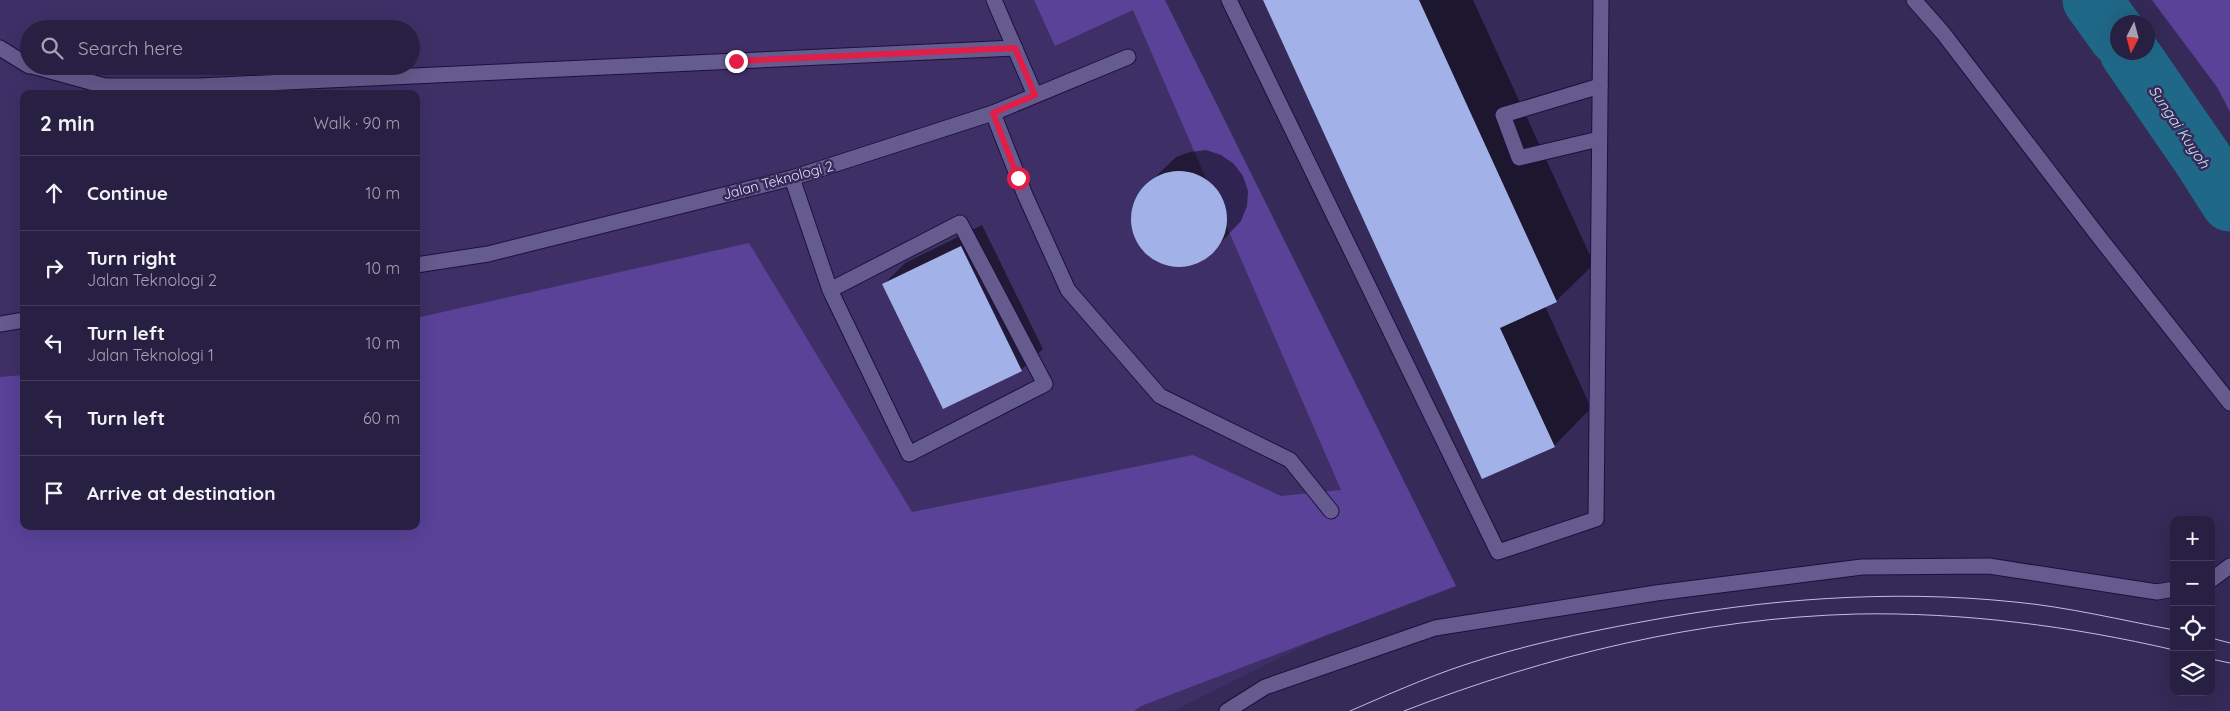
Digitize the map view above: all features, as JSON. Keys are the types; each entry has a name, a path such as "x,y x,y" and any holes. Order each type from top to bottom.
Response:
{"street":[{"path":"994,0 1035,95"},
{"path":"1229,0 1498,552 1596,519 1601,0"},
{"path":"1914,0 1943,33 2099,237 2230,403"},
{"path":"0,48 20,60"},
{"path":"64,75 105,86 199,86 1015,48"},
{"name":"Jalan Teknologi 2","path":"420,264 488,254 792,178 993,113 1128,57"},
{"path":"1599,139 1519,158 1503,115 1600,86"},
{"path":"993,113 1025,195 1068,290 1160,396 1290,460 1331,511"},
{"path":"792,178 830,290 909,454 1045,384 960,223 830,290"},
{"path":"0,324 20,321"},
{"path":"1227,711 1265,687 1434,628 1656,593 1862,567 1989,566 2157,592 2170,590"},
{"path":"2215,577 2230,566"}],"shaded area":[{"path":"0,0 1144,0 1426,585 1173,711 0,711"},
{"path":"1034,0 1165,0 1456,586 1141,706 1134,711 0,711 0,377 20,375 20,530 420,530 420,317 749,243 912,512 1193,455 1281,496 1341,490 1133,10 1055,46"},
{"path":"2152,0 2230,0 2230,112 2217,87"}],"building":[{"path":"1263,0 1419,0 1557,302 1500,328 1555,447 1482,479"},
{"path":"1179,171 1197,175 1213,185 1223,201 1227,219 1223,237 1213,253 1197,263 1179,267 1161,263 1145,253 1135,237 1131,219 1135,201 1145,185 1161,175"},
{"path":"961,246 1022,371 943,409 882,284"}],"waterway":[{"name":"Sungai Kuyoh","path":"2092,0 2110,25"},
{"name":"Sungai Kuyoh","path":"2135,60 2230,202"}],"tram line":[{"path":"1350,711 1449,670 1529,646 1641,622 1734,607 1780,602 1827,598 1921,596 1968,598 2055,607 2170,629"},
{"path":"1404,711 1514,673 1626,643 1741,623 1799,617 1897,614 1976,618 2096,634 2170,649"},
{"path":"2215,639 2230,643"},
{"path":"2215,660 2230,663"}],"route":[{"path":"736,61 1015,48 1035,95 993,113 1018,178"}]}
